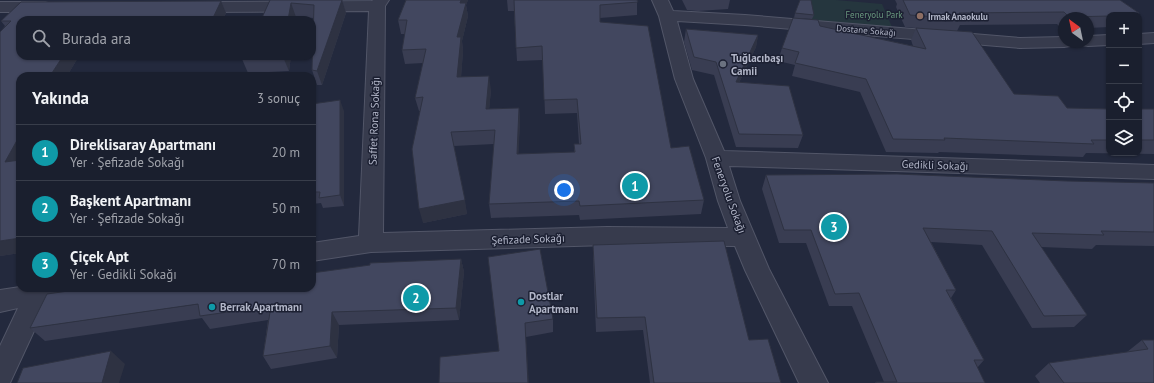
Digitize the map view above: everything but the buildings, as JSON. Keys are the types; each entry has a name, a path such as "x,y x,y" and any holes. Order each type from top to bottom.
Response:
{"street":[{"path":"181,7 379,3"},
{"name":"Saffet Rona Sokağı","path":"371,243 379,3"},
{"path":"3,6 56,7"},
{"name":"Dostane Sokağı","path":"663,8 745,20 1020,43 1058,42"},
{"name":"Feneryolu Sokağı","path":"663,8 684,79 716,158 729,201 757,270 814,383"},
{"path":"1142,38 1154,38"},
{"path":"1094,41 1106,40"},
{"name":"Gedikli Sokağı","path":"716,158 1154,172"},
{"name":"Şefizade Sokağı","path":"316,251 371,243 607,236 744,237"},
{"path":"0,301 51,292"},
{"path":"0,374 38,294"}],"green space":[{"name":"Feneryolu Park","path":"809,0 836,0 882,4 892,27 812,20"}],"place":[{"name":"Irmak Anaokulu","path":"920,16"},
{"name":"Tuğlacıbaşı Camii","path":"723,64"},
{"name":"Direklisaray Apartmanı","path":"635,186"},
{"name":"Çiçek Apt","path":"834,227"},
{"name":"Başkent Apartmanı","path":"416,298"},
{"name":"Dostlar Apartmanı","path":"521,302"},
{"name":"Berrak Apartmanı","path":"212,307"}]}
